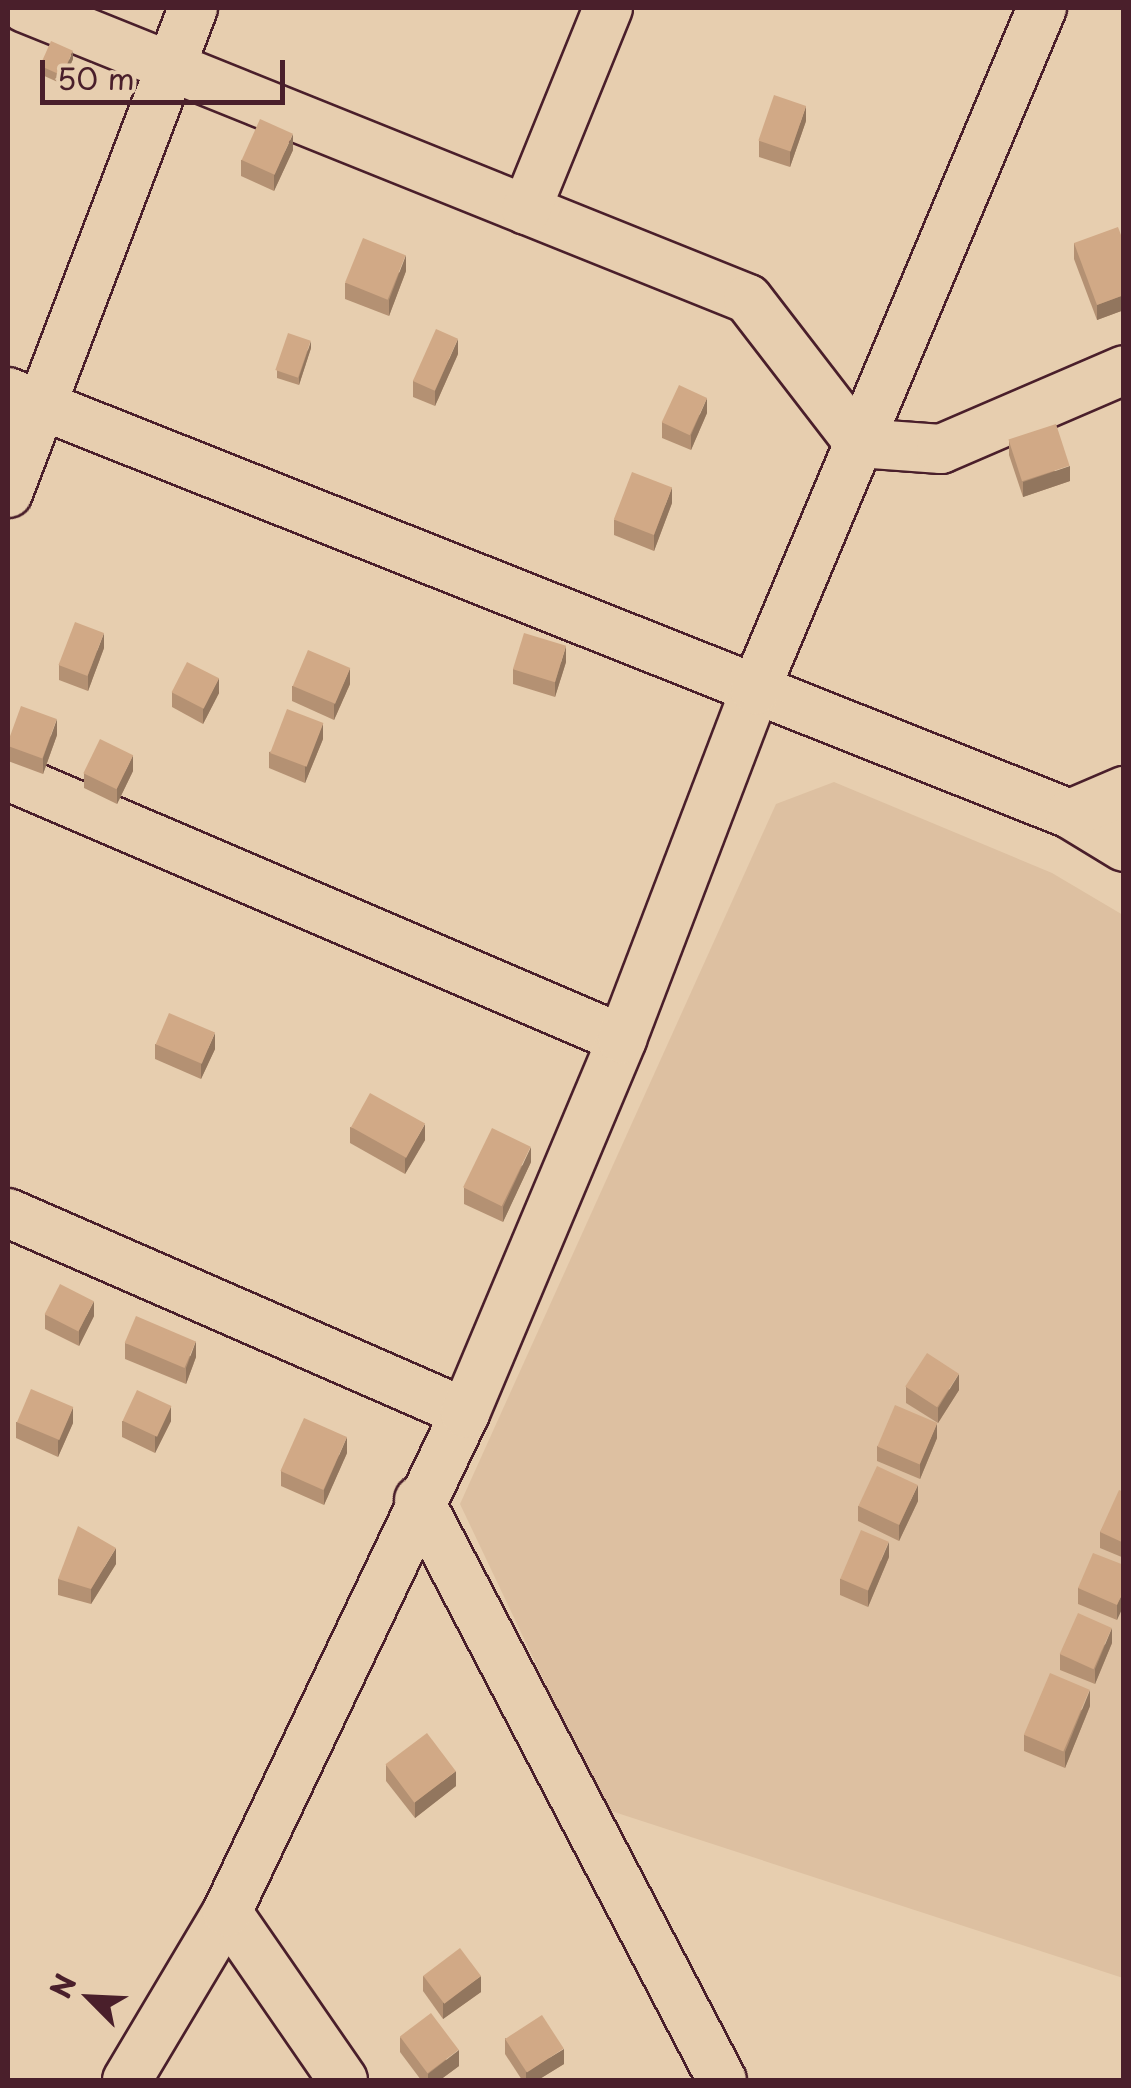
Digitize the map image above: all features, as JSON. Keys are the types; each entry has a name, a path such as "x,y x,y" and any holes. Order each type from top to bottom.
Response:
{"street":[{"path":"26,8 748,299 859,443 941,448 1124,370"},
{"path":"8,492 25,399 193,8"},
{"path":"526,210 608,8"},
{"path":"126,2080 227,1912 419,1500 465,1412 622,1039 755,690 1042,8"},
{"path":"25,399 1070,814 1124,847"},
{"path":"8,776 622,1039"},
{"path":"1070,814 1124,791"},
{"path":"8,1213 465,1412"},
{"path":"419,1500 722,2080"},
{"path":"227,1912 342,2080"}],"shaded area":[{"path":"834,782 1052,873 1123,915 1123,1978 605,1809 460,1504 776,804"}],"building":[{"path":"51,41 73,51 62,75 40,66"},
{"path":"774,95 806,106 791,151 758,140"},
{"path":"260,119 293,134 275,175 242,160"},
{"path":"1118,227 1124,243 1124,295 1097,305 1074,243"},
{"path":"363,238 406,255 388,300 345,283"},
{"path":"436,329 458,339 435,391 413,381"},
{"path":"288,333 311,341 298,378 275,370"},
{"path":"679,385 707,398 690,435 662,422"},
{"path":"1056,424 1070,466 1022,481 1008,439"},
{"path":"632,472 672,487 654,535 614,520"},
{"path":"75,622 104,633 87,676 59,665"},
{"path":"524,633 566,646 555,682 513,669"},
{"path":"308,650 350,668 335,704 293,686"},
{"path":"187,662 219,678 204,709 172,692"},
{"path":"21,706 57,719 42,758 8,746"},
{"path":"287,709 323,723 307,767 270,753"},
{"path":"100,739 133,755 117,789 83,773"},
{"path":"169,1013 215,1033 202,1064 156,1044"},
{"path":"370,1093 425,1124 406,1158 351,1127"},
{"path":"492,1128 531,1147 502,1206 463,1187"},
{"path":"60,1284 94,1301 78,1332 45,1314"},
{"path":"136,1316 196,1341 185,1368 125,1343"},
{"path":"927,1353 959,1374 937,1407 905,1387"},
{"path":"31,1389 73,1407 59,1440 17,1422"},
{"path":"137,1390 171,1406 157,1437 123,1421"},
{"path":"895,1405 937,1423 920,1464 877,1446"},
{"path":"304,1418 347,1437 323,1490 280,1471"},
{"path":"877,1466 918,1485 899,1525 858,1506"},
{"path":"1119,1490 1124,1492 1124,1543 1100,1532"},
{"path":"78,1526 116,1548 91,1589 58,1579"},
{"path":"861,1530 889,1542 868,1591 840,1579"},
{"path":"1093,1553 1124,1565 1124,1590 1117,1605 1078,1588"},
{"path":"1078,1613 1112,1628 1093,1669 1060,1654"},
{"path":"1050,1673 1090,1690 1063,1751 1024,1735"},
{"path":"427,1733 456,1771 414,1803 385,1764"},
{"path":"460,1948 481,1976 444,2004 423,1976"},
{"path":"431,2013 459,2050 428,2073 400,2036"},
{"path":"542,2015 564,2049 527,2073 505,2039"}]}
